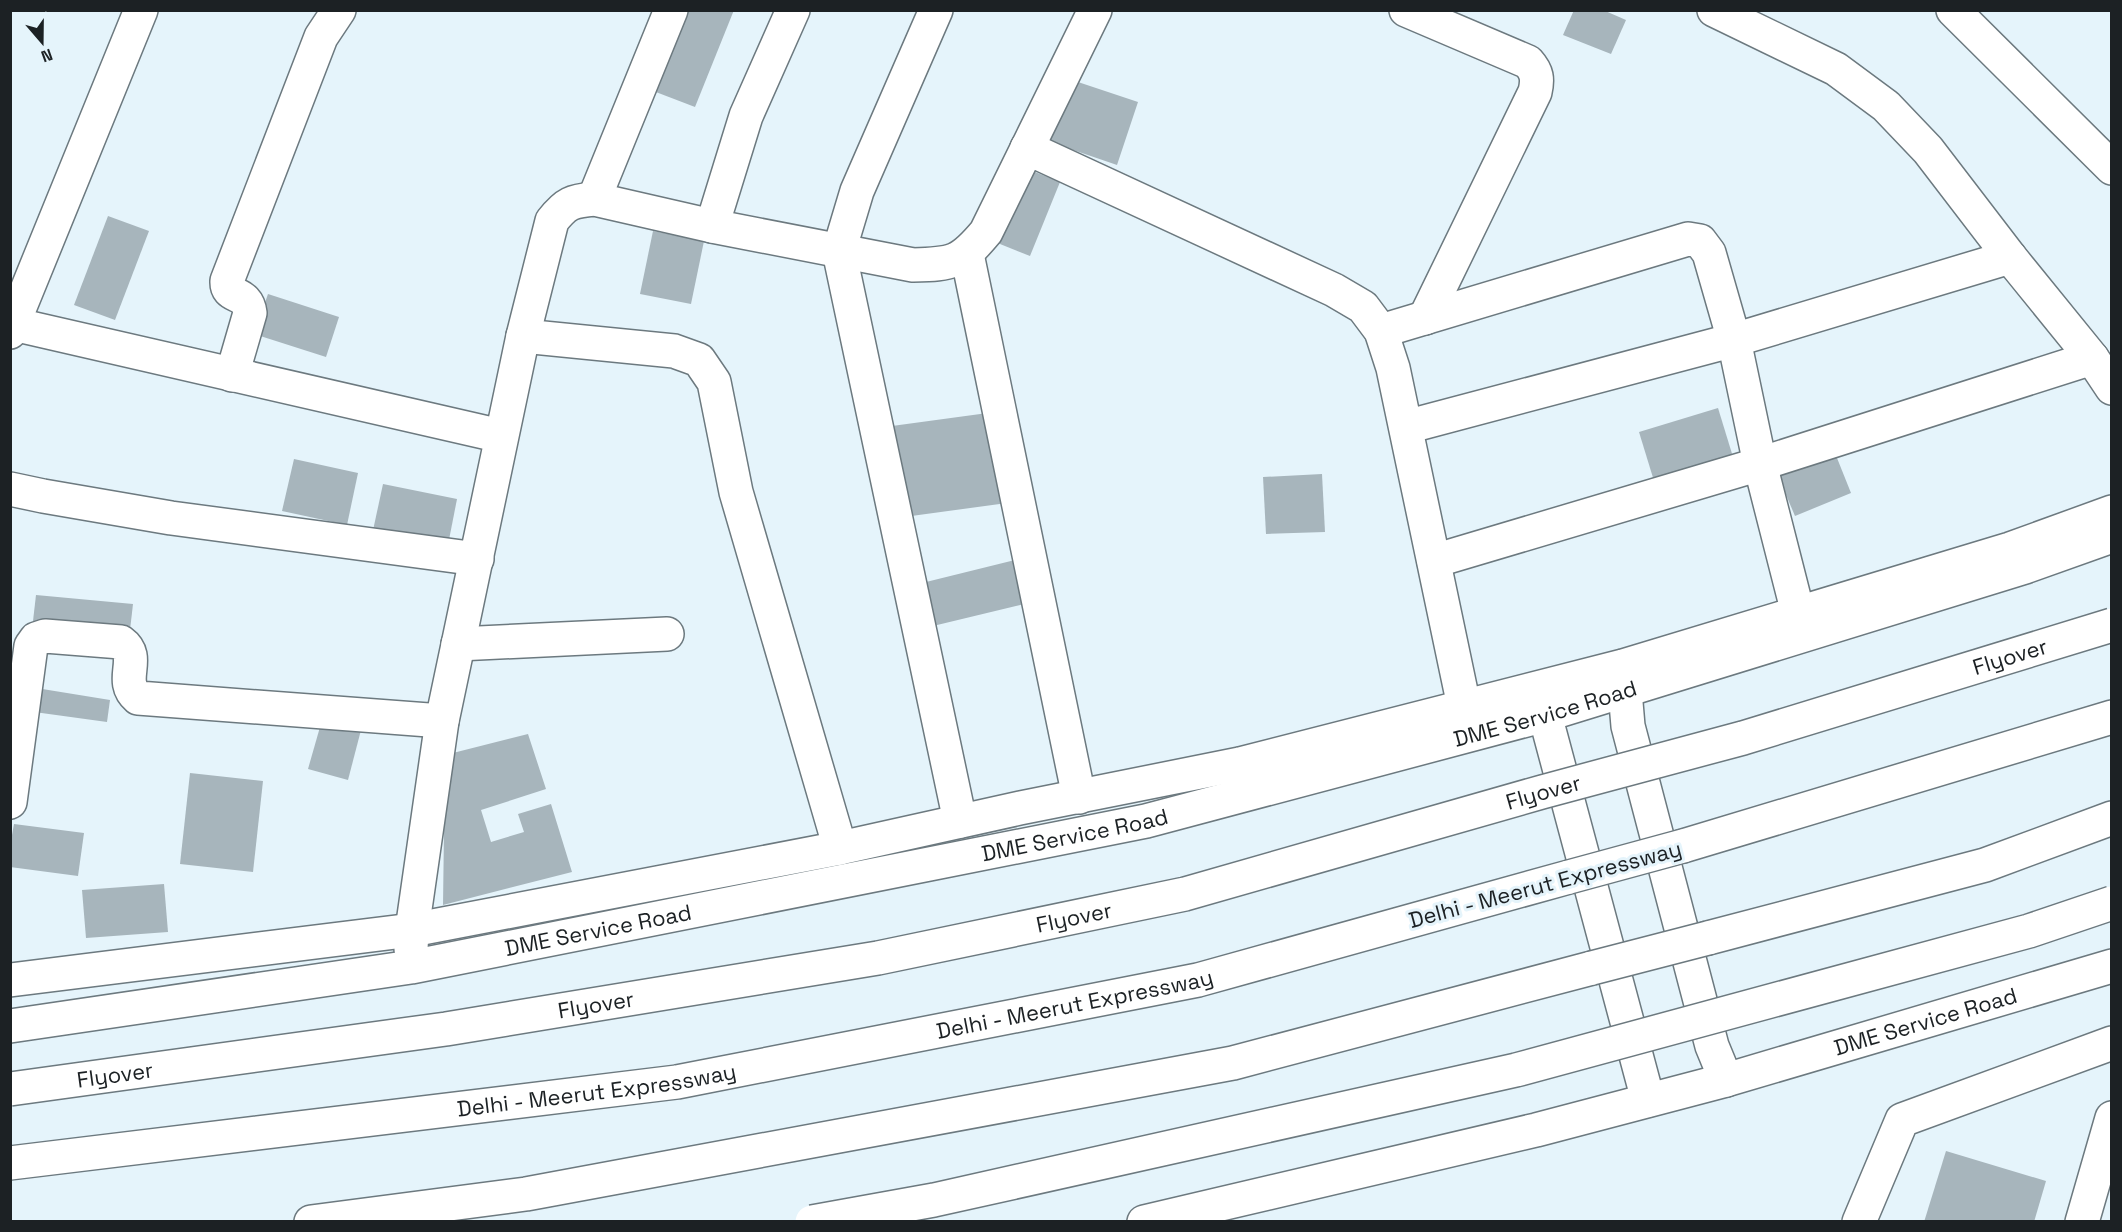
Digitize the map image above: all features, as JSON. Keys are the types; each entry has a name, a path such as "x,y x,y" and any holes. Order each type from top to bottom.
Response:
{"main road":[{"path":"141,10 12,326 501,436"},
{"path":"232,375 250,312 245,298 230,292 226,287 227,281 321,37 339,10"},
{"path":"594,199 671,10"},
{"path":"712,225 746,116 793,10"},
{"path":"936,10 857,191 839,251 960,821"},
{"path":"411,967 412,930 442,722 501,436 552,220 562,208 574,201 594,199 913,265 944,264 968,254 986,232 1095,10"},
{"path":"1406,10 1528,62 1535,70 1538,80 1535,92 1425,318"},
{"path":"1714,10 1836,69 1886,106 1928,150 2092,358 2112,388"},
{"path":"1953,10 2112,168"},
{"path":"1027,148 1334,290 1363,307 1381,331 1393,368 1464,706"},
{"path":"1381,331 1688,239 1700,241 1709,253 1734,340 1760,464 1797,613"},
{"path":"968,254 1079,797"},
{"path":"1406,427 1734,340 2010,256"},
{"path":"523,336 674,351 699,360 714,382 736,492 840,848"},
{"path":"1434,561 1760,464 2092,358"},
{"path":"10,489 171,518 477,559"},
{"path":"10,980 412,930 840,848 1240,764 1623,666 2010,549 2112,512"},
{"name":"DME Service Road","path":"10,1026 411,967 1146,821 1545,715 2025,567 2112,536"},
{"name":"Flyover","path":"10,1089 446,1029 878,958 1185,894 1542,792 1743,738 2112,625"},
{"path":"458,644 667,634"},
{"path":"10,802 31,646 36,639 45,636 121,642 128,648 131,658 128,684 131,692 138,698 442,722"},
{"path":"1625,691 1628,726 1712,1046 1726,1080"},
{"path":"1545,715 1648,1100"},
{"name":"Delhi - Meerut Expressway","path":"10,1163 677,1082 1198,980 1683,846 2112,717"},
{"path":"311,1221 526,1194 1233,1063 1985,865 2112,818"},
{"path":"812,1221 934,1200 1516,1070 2029,931 2112,903"},
{"name":"DME Service Road","path":"1144,1221 1536,1130 1726,1080 2112,966"},
{"path":"1859,1221 1902,1120 2112,1043"},
{"path":"2082,1221 2112,1118"}],"building":[{"path":"679,10 734,10 695,107 648,89"},
{"path":"1574,10 1603,10 1626,20 1611,54 1563,35"},
{"path":"1069,79 1138,102 1117,165 1047,141"},
{"path":"1025,168 1060,182 1030,256 995,242"},
{"path":"108,216 149,231 115,320 74,305"},
{"path":"653,231 704,241 691,304 640,294"},
{"path":"268,294 339,317 326,357 254,334"},
{"path":"1718,408 1733,457 1654,481 1639,432"},
{"path":"995,412 1007,503 904,517 892,426"},
{"path":"1833,448 1851,493 1795,516 1776,471"},
{"path":"294,459 358,473 347,525 282,511"},
{"path":"1322,474 1325,532 1266,534 1263,477"},
{"path":"383,484 457,499 447,550 372,535"},
{"path":"1023,558 1033,602 933,626 922,583"},
{"path":"36,595 133,604 130,630 33,621"},
{"path":"30,687 110,700 107,722 27,711"},
{"path":"322,720 361,730 348,780 308,769"},
{"path":"528,734 546,789 481,810 491,842 524,832 518,814 551,804 572,872 443,905 445,755"},
{"path":"190,773 263,781 253,872 180,864"},
{"path":"14,824 84,833 78,876 10,867 10,846"},
{"path":"164,884 168,932 86,938 82,890"},
{"path":"1946,1151 2046,1181 2034,1222 1924,1222"}]}
